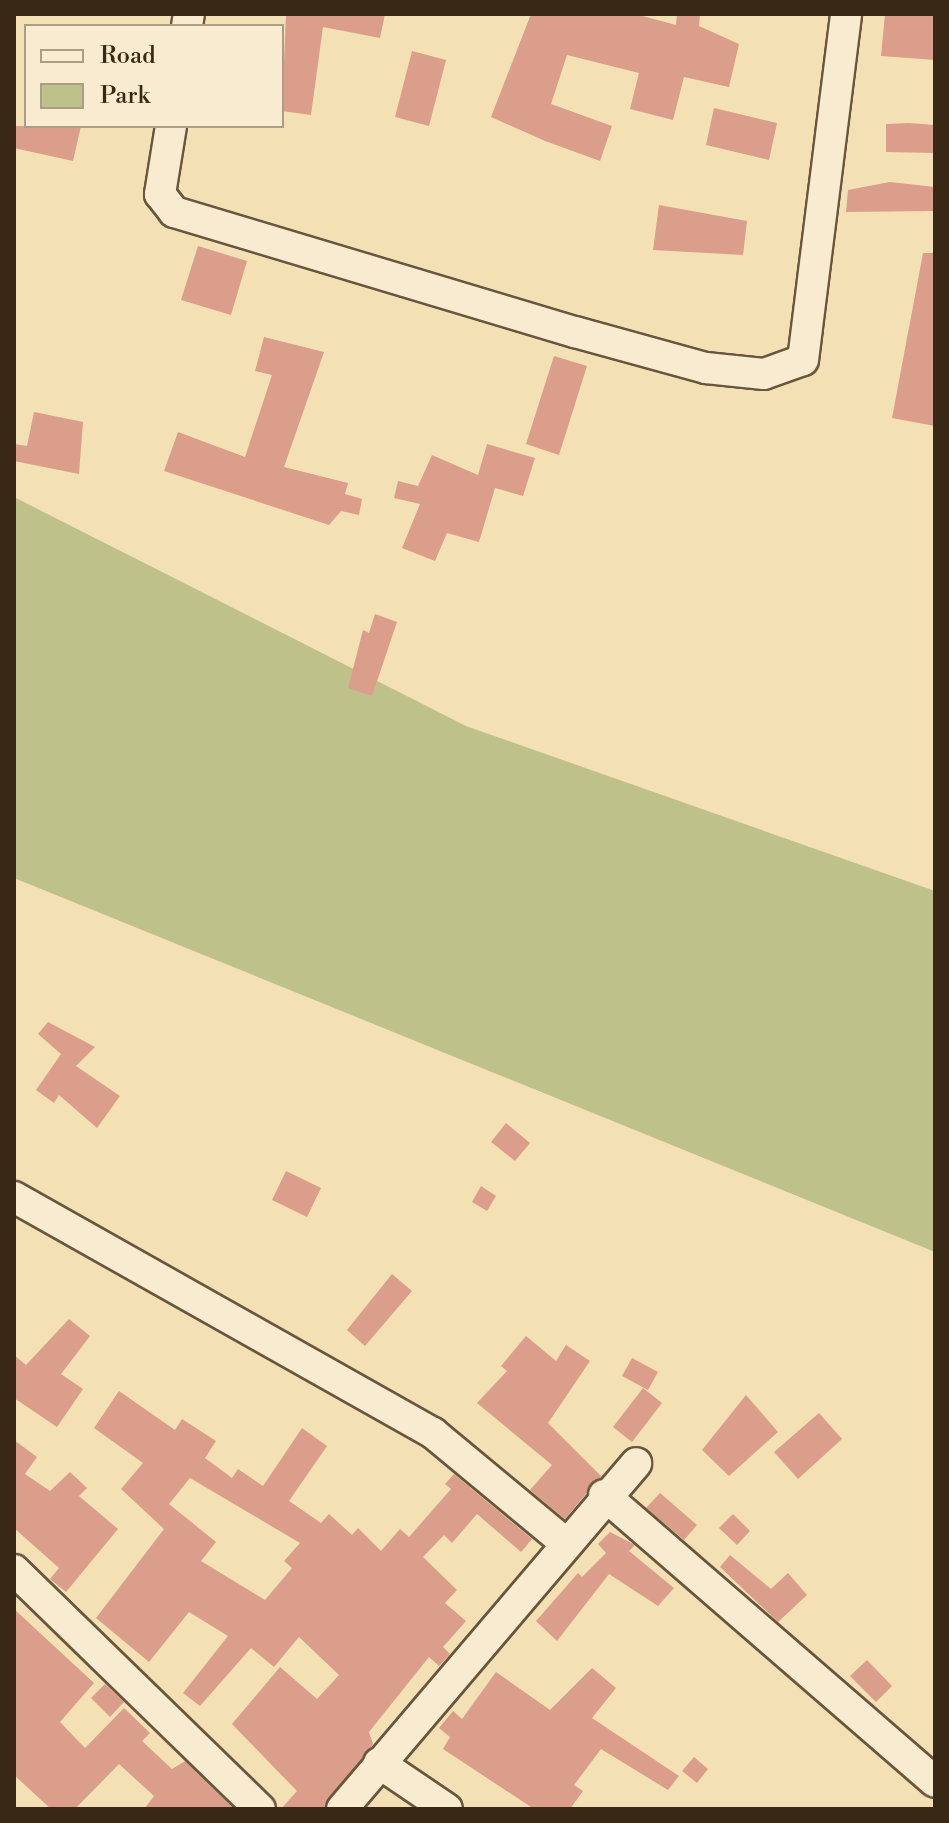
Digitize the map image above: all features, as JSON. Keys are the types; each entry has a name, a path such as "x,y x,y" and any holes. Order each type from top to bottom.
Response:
{"street":[{"path":"171,128 160,194 174,212 662,356 764,374 803,360 839,15"},
{"path":"14,1197 433,1433 563,1541"},
{"path":"342,1809 563,1541 636,1463"},
{"path":"604,1495 935,1782"},
{"path":"14,1570 260,1809"},
{"path":"379,1763 447,1809"}],"green space":[{"path":"14,497 466,726 935,891 935,1252 14,878"}],"building":[{"path":"286,14 385,14 380,38 323,27 311,115 284,111"},
{"path":"531,14 635,14 676,25 677,14 700,14 699,26 739,44 729,87 684,77 673,120 630,109 639,73 567,55 551,104 612,126 600,161 545,141 491,117"},
{"path":"885,14 935,16 935,60 881,56"},
{"path":"412,51 446,60 429,126 395,117"},
{"path":"714,108 777,123 769,160 706,145"},
{"path":"886,124 935,125 935,153 886,152"},
{"path":"14,126 81,128 73,161 14,148"},
{"path":"890,182 935,187 935,211 846,212 848,190"},
{"path":"659,205 747,221 743,255 653,250"},
{"path":"198,246 247,261 231,315 181,300"},
{"path":"923,253 935,253 935,426 892,418"},
{"path":"264,337 324,352 284,467 348,483 345,494 362,499 359,515 341,511 329,525 164,471 178,432 245,457 272,375 255,371"},
{"path":"554,356 587,366 559,455 526,444"},
{"path":"34,412 83,422 79,474 14,461 14,444 27,446"},
{"path":"487,444 535,458 523,496 495,488 479,542 447,533 435,561 402,548 420,504 394,498 398,481 418,486 432,455 478,475"},
{"path":"375,614 397,622 372,696 348,688 363,630 369,633"},
{"path":"48,1022 95,1047 76,1066 120,1096 97,1128 59,1095 54,1103 36,1090 61,1054 38,1034"},
{"path":"506,1123 530,1143 515,1161 491,1142"},
{"path":"286,1171 321,1188 307,1217 272,1200"},
{"path":"481,1186 496,1196 487,1211 472,1202"},
{"path":"392,1274 412,1291 365,1346 347,1330"},
{"path":"69,1319 90,1336 61,1374 83,1389 57,1427 14,1398 14,1355 26,1365"},
{"path":"526,1336 556,1361 566,1345 590,1361 548,1423 601,1476 565,1519 530,1490 552,1465 477,1403 507,1371 501,1366"},
{"path":"632,1358 658,1372 648,1390 622,1376"},
{"path":"643,1388 662,1403 632,1442 613,1427"},
{"path":"119,1391 175,1430 182,1419 216,1441 205,1458 232,1478 238,1469 263,1486 302,1428 327,1446 289,1501 321,1523 329,1514 352,1535 358,1528 381,1551 400,1529 409,1537 451,1489 445,1484 454,1474 532,1539 521,1552 477,1514 452,1543 444,1535 423,1557 457,1590 445,1603 466,1621 443,1647 450,1654 439,1666 429,1657 369,1732 373,1744 323,1809 281,1809 297,1791 232,1724 280,1667 317,1699 339,1675 299,1637 274,1667 251,1648 200,1706 183,1693 228,1636 189,1612 149,1662 96,1618 164,1529 121,1489 143,1463 94,1428","holes":["190,1478 300,1543 284,1561 292,1568 265,1600 201,1561 216,1542 169,1504"]},
{"path":"746,1395 778,1432 729,1476 702,1450"},
{"path":"819,1413 842,1439 798,1479 774,1452"},
{"path":"14,1440 37,1457 25,1474 50,1491 70,1472 87,1488 79,1496 118,1529 66,1592 50,1579 59,1568 14,1528"},
{"path":"660,1493 697,1525 684,1540 646,1508"},
{"path":"733,1514 750,1531 737,1545 719,1528"},
{"path":"610,1532 635,1545 629,1551 674,1588 658,1606 609,1574 557,1641 536,1621 578,1573 582,1577 606,1553 598,1544"},
{"path":"730,1555 771,1589 788,1573 807,1595 778,1622 720,1567"},
{"path":"14,1609 94,1683 60,1722 85,1748 124,1708 150,1733 142,1741 172,1769 185,1761 234,1809 144,1809 154,1796 119,1764 75,1809 51,1809 14,1775"},
{"path":"867,1660 892,1686 876,1702 850,1676"},
{"path":"592,1668 616,1688 592,1718 679,1776 668,1790 601,1749 574,1785 583,1791 570,1809 534,1809 443,1749 450,1737 439,1728 453,1711 462,1719 496,1672 550,1710"},
{"path":"105,1684 124,1702 110,1717 91,1698"},
{"path":"694,1757 708,1769 697,1783 682,1771"}]}
